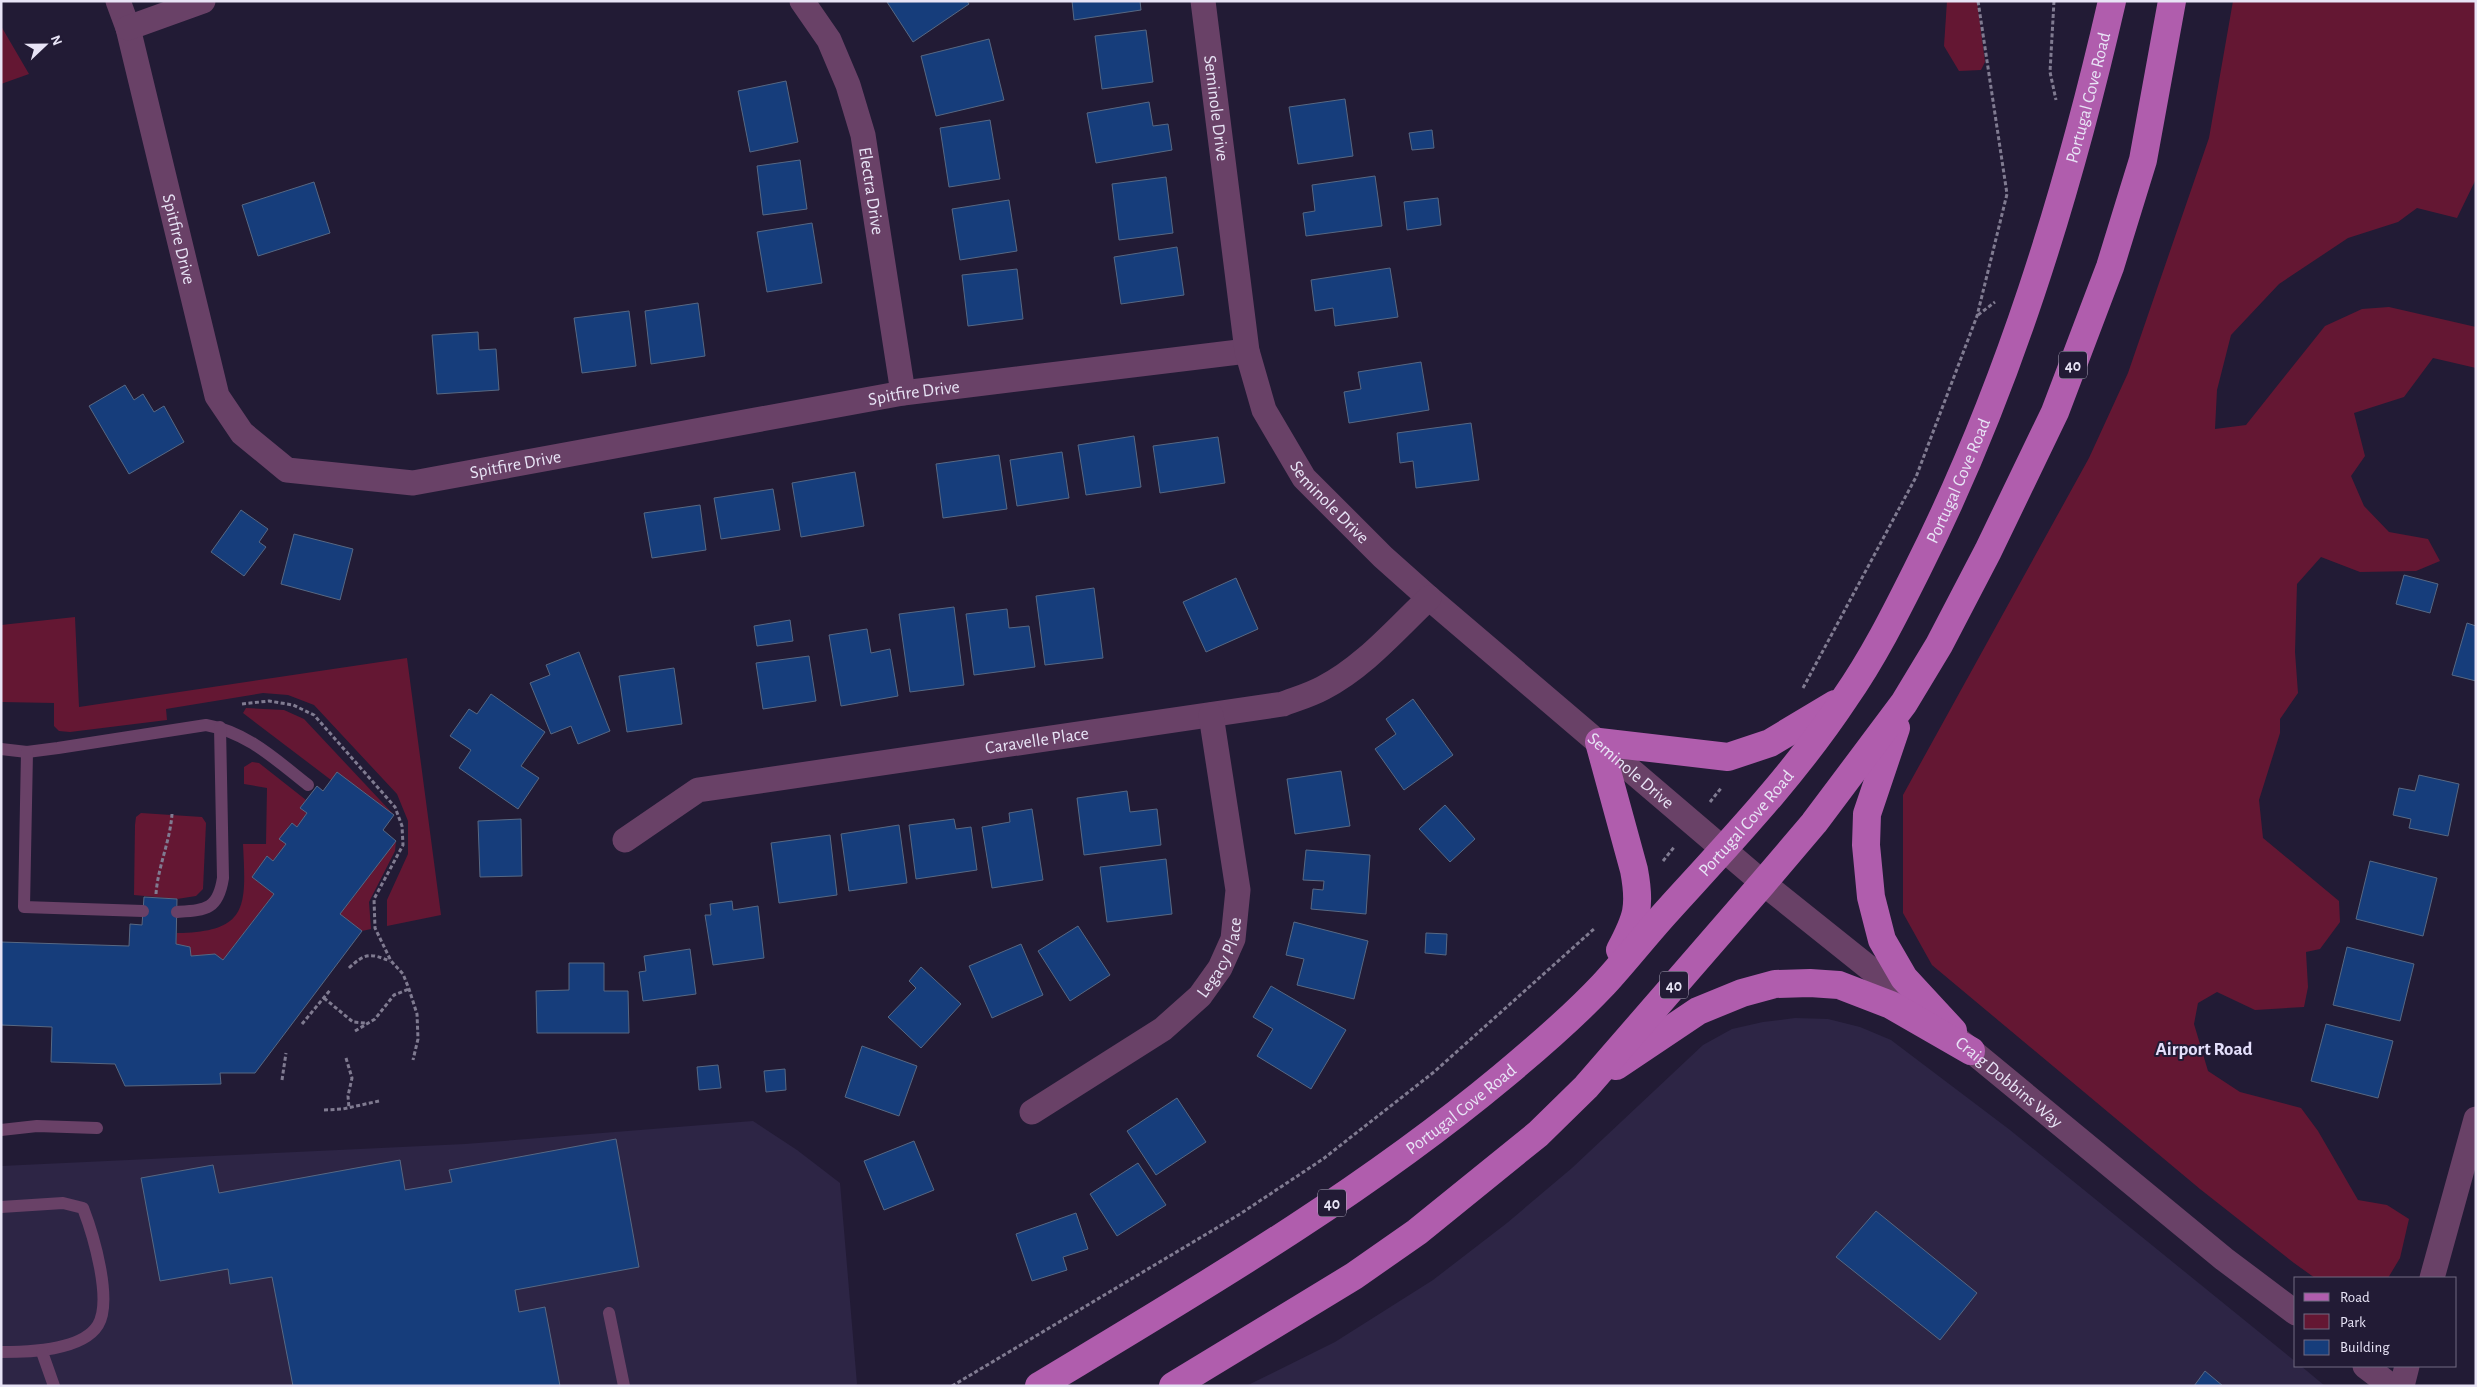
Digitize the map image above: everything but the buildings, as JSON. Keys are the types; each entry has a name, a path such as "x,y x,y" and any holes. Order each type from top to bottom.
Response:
{"main road":[{"name":"Portugal Cove Road","path":"1039,1386 1200,1288 1371,1178 1504,1076 1601,987 1805,756 1847,696 1887,630 1944,516 1996,393 2047,245 2091,92 2112,1"},
{"name":"40","path":"1173,1386 1290,1316 1417,1232 1538,1134 1586,1087 1814,823 1904,703 1940,645 2055,412 2110,267 2142,160 2172,1"},
{"path":"1601,987 1635,921 1638,892 1634,870 1599,742 1728,757 1750,751 1789,733 1847,696"},
{"path":"1904,703 1867,814 1866,845 1871,897 1882,940 1904,978 1971,1050"},
{"path":"1586,1087 1698,1011 1742,993 1775,984 1839,985 1891,1005 1971,1050"}],"street":[{"name":"Spitfire Drive","path":"118,1 128,28 217,396 242,433 287,470 414,483 903,393 1247,352"},
{"path":"128,28 203,1"},
{"name":"Electra Drive","path":"802,1 829,40 848,85 863,135 903,393"},
{"name":"Seminole Drive","path":"1203,1 1247,352 1264,410 1304,478 1382,557 1724,848"},
{"name":"Caravelle Place","path":"625,840 698,790 1282,704 1321,689 1344,676 1374,651 1429,598"},
{"name":"Legacy Place","path":"1032,1112 1163,1028 1200,996 1220,968 1233,939 1238,890 1211,715"},
{"name":"Craig Dobbins Way","path":"1724,848 1763,883 1971,1050 2224,1259 2294,1312"},
{"path":"2432,1277 2476,1119"},
{"path":"2366,1367 2391,1386"},
{"path":"2402,1386 2407,1367"}],"lane":[{"path":"1,749 27,752 206,725 220,727 246,737 308,785"},
{"path":"177,912 199,910 212,906 220,894 223,878 220,727"},
{"path":"27,752 24,907 143,910"},
{"path":"1,1130 38,1126 97,1128"},
{"path":"1,1207 64,1203 83,1208 90,1226 104,1295 98,1326 85,1336 63,1346 42,1352 1,1352"},
{"path":"609,1313 624,1386"},
{"path":"42,1352 54,1386"}],"path":[{"path":"242,704 277,702 292,705 314,715 395,807 402,826 403,845 374,899 375,928 391,961 403,974 417,1014 418,1039 413,1060"},
{"path":"156,897 157,873 168,840 172,814"},
{"path":"348,968 359,959 372,954 391,961"},
{"path":"302,1024 331,989"},
{"path":"324,998 353,1022 366,1022 375,1019 394,995 409,989"},
{"path":"355,1031 366,1022"},
{"path":"282,1080 286,1053"},
{"path":"346,1058 352,1078 348,1096 349,1108"},
{"path":"324,1110 349,1108 379,1101"}],"shaded area":[{"path":"1795,1018 1828,1019 1860,1027 1891,1040 2010,1130 2294,1360 2294,1367 2302,1367 2325,1386 1246,1386 1335,1342 1433,1280 1507,1223 1572,1168 1703,1045 1732,1029 1763,1022"},
{"path":"753,1121 797,1150 840,1183 857,1384 854,1386 1,1386 1,1166 465,1144"}],"green space":[{"path":"1947,1 1977,1 1985,62 1981,70 1959,71 1944,46"},
{"path":"2233,1 2476,1 2476,179 2457,218 2417,208 2398,222 2348,238 2279,284 2231,335 2217,390 2215,429 2246,425 2325,326 2362,309 2389,307 2476,327 2476,368 2433,358 2404,397 2354,413 2365,456 2351,476 2364,506 2389,532 2428,539 2440,561 2416,571 2360,572 2321,557 2297,584 2295,652 2298,693 2280,719 2280,733 2259,800 2263,838 2339,901 2340,922 2320,949 2306,952 2308,987 2304,1007 2255,1010 2217,992 2198,1003 2194,1024 2208,1071 2240,1092 2301,1108 2318,1131 2358,1200 2387,1205 2409,1219 2400,1258 2389,1277 2314,1277 2294,1263 2200,1189 1932,965 1903,913 1903,795 2089,458 2128,373 2209,138"},
{"path":"1,26 29,74 1,84"},
{"path":"75,617 79,707 407,658 441,915 387,926 387,900 408,854 408,821 397,794 314,705 288,695 263,693 166,709 167,720 70,732 59,731 54,726 54,703 1,702 1,625"},
{"path":"246,708 284,710 304,719 394,815 331,780 243,713"},
{"path":"252,762 259,763 306,800 300,808 307,813 297,827 291,823 280,839 286,844 273,861 267,856 252,877 274,894 223,960 215,954 191,956 190,947 176,944 177,933 201,931 218,927 230,921 238,911 242,899 244,884 243,844 266,844 267,788 244,784 244,767"},
{"path":"141,813 202,817 206,823 203,889 196,896 177,899 134,895 135,825 136,817"},
{"path":"396,841 395,851 369,902 371,929 362,931 340,914"}],"district":[{"name":"Airport Road","path":"2204,1048"}]}
